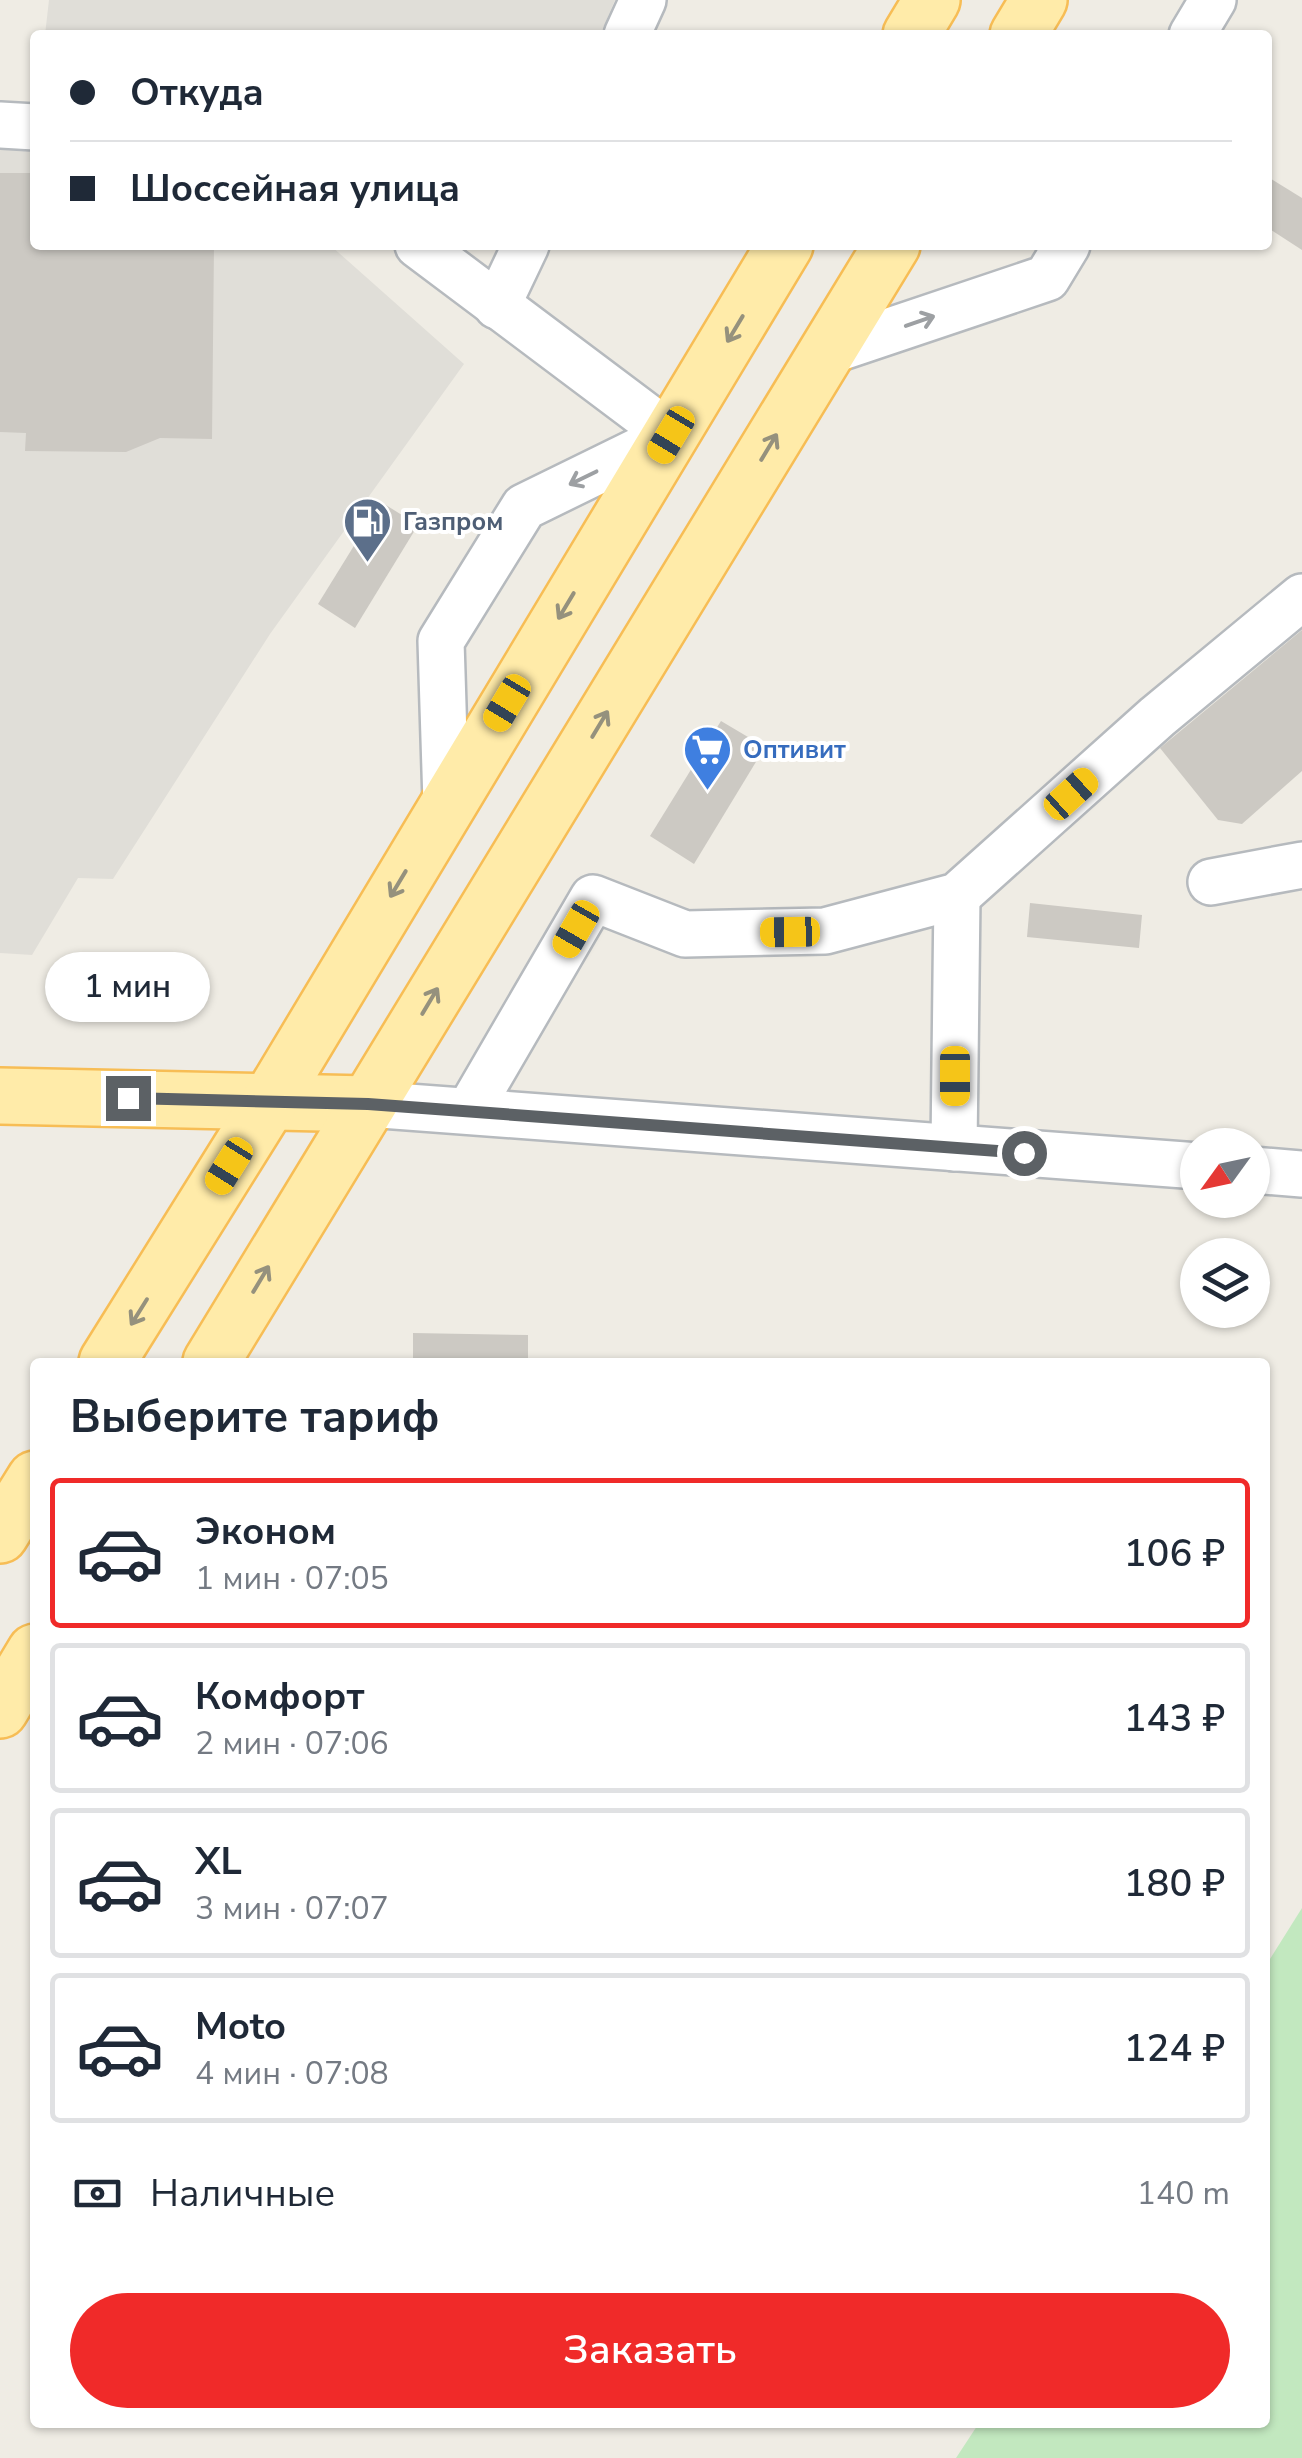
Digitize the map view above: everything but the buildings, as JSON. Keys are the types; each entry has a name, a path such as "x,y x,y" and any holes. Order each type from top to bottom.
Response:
{"main road":[{"path":"914,30 932,0"},
{"path":"1021,30 1039,0"},
{"path":"109,1358 270,1101 782,250"},
{"path":"212,1358 889,250"},
{"path":"0,1096 368,1104"},
{"path":"0,1535 30,1487"},
{"path":"0,1710 30,1660"}],"street":[{"path":"629,30 644,0"},
{"path":"1195,30 1213,0"},
{"path":"0,125 30,127"},
{"path":"424,250 671,435 524,507 441,641 446,803"},
{"path":"496,306 524,250"},
{"path":"828,352 1047,278 1064,250"},
{"path":"469,1112 593,898 684,934 825,931 957,896 1157,718 1302,598"},
{"path":"1211,882 1302,865"},
{"path":"954,1148 957,896"},
{"path":"368,1104 1180,1165"},
{"path":"1270,1171 1302,1174"}],"shaded area":[{"path":"49,0 615,0 602,30 46,30"},
{"path":"0,149 30,151 30,250 336,250 464,364 270,634 113,879 78,878 32,955 0,953"}],"green space":[{"path":"1302,1908 1302,2458 956,2458 976,2428 1270,2428 1270,1959"}],"place":[{"name":"Газпром","path":"368,564"},
{"name":"Оптивит","path":"708,792"}],"route":[{"path":"128,1098 368,1104 1024,1153"}]}
